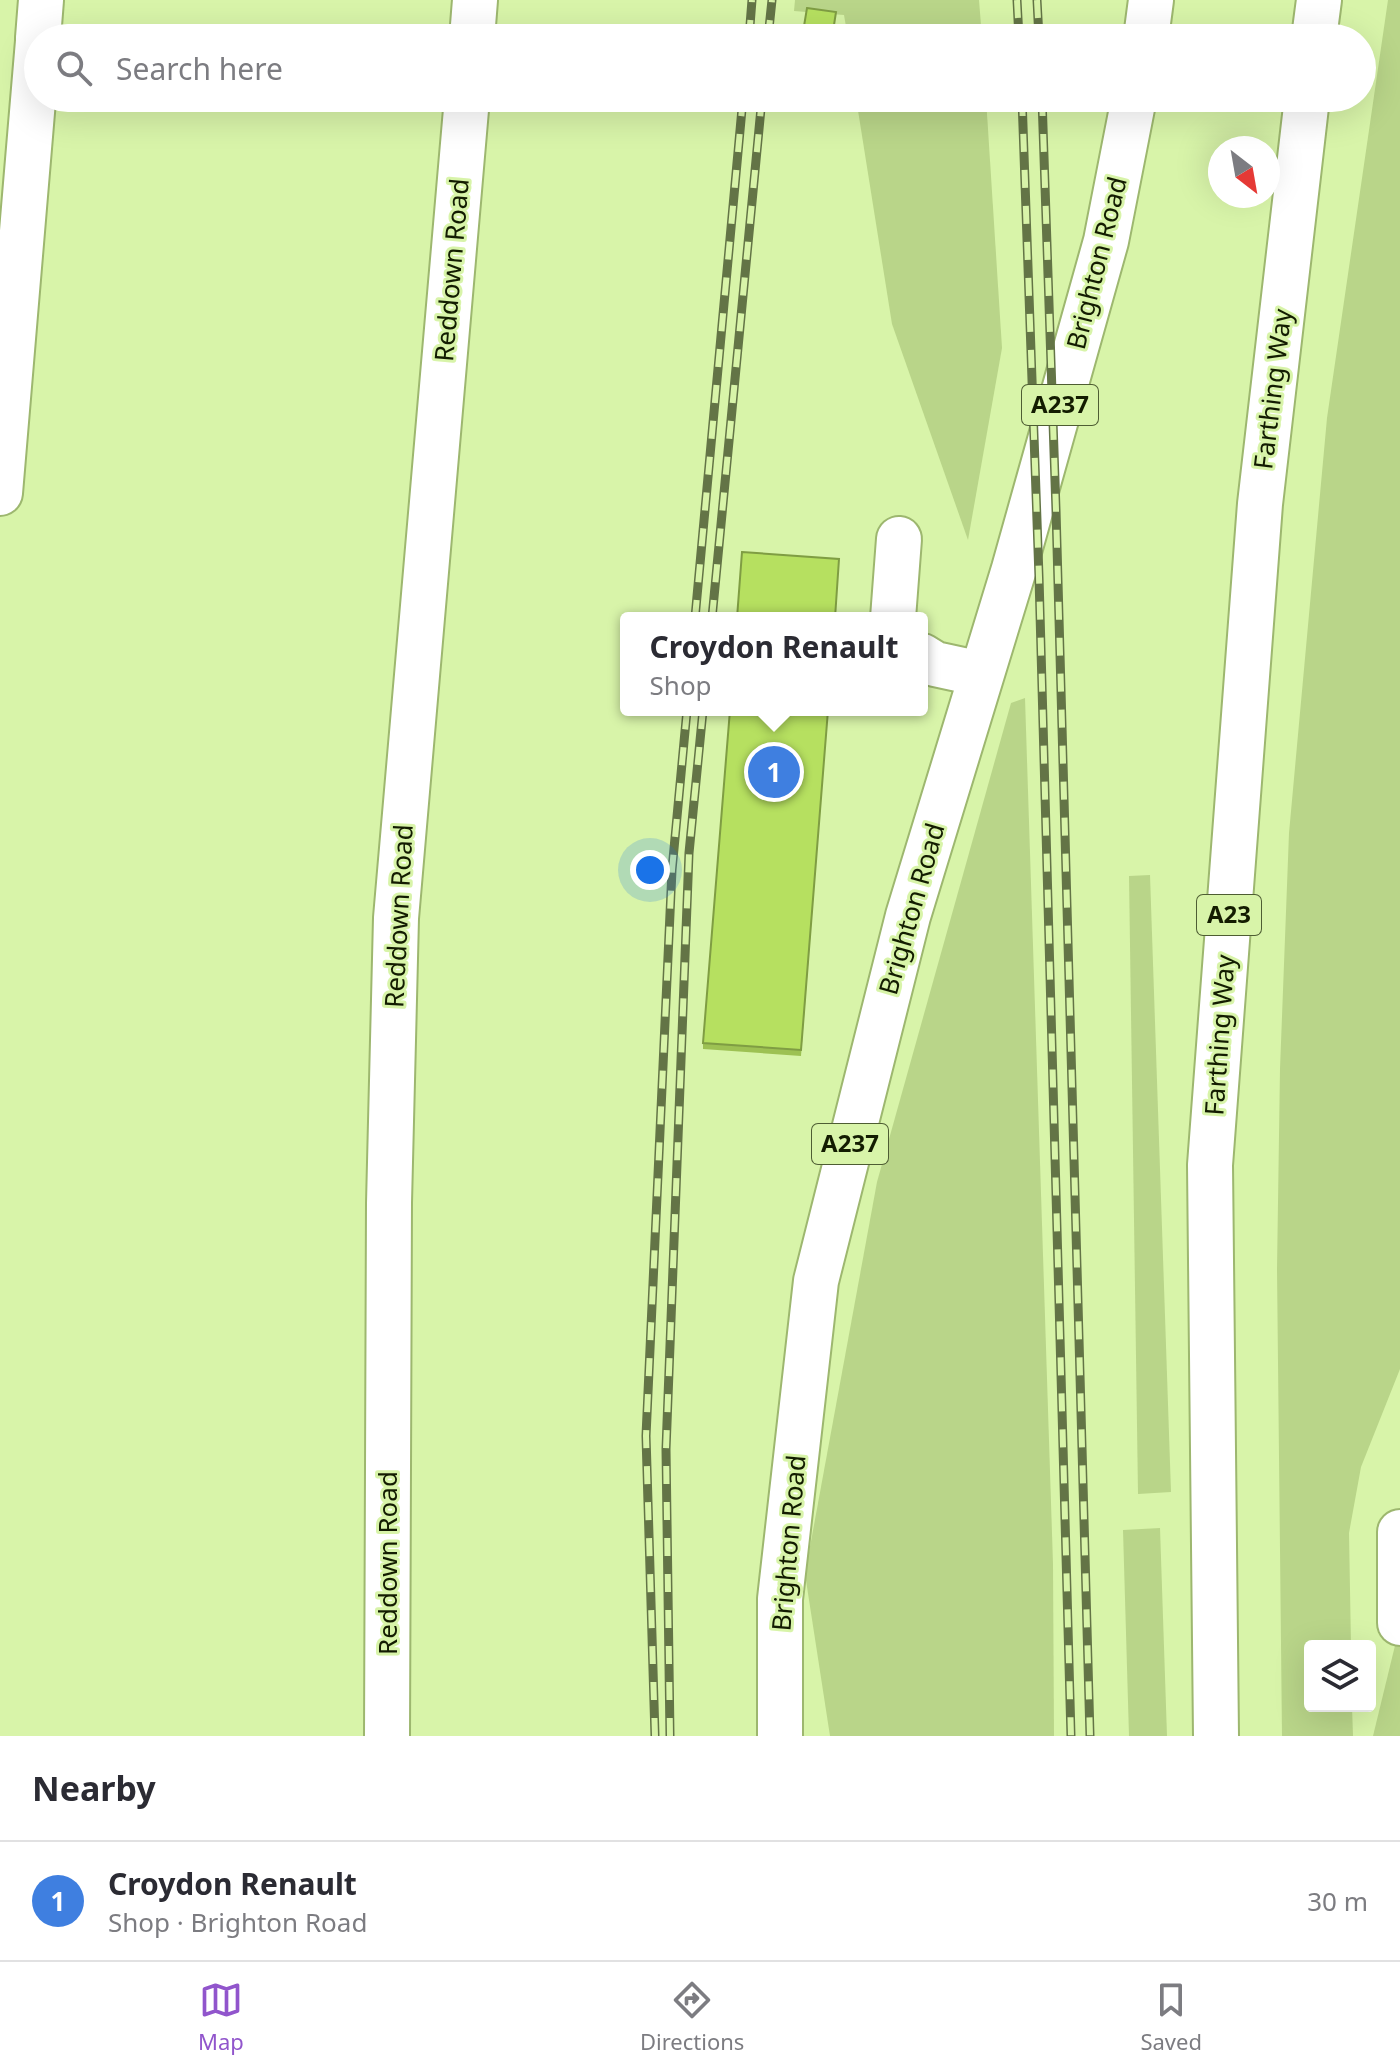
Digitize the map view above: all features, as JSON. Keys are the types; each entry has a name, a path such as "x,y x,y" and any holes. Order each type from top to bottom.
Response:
{"main road":[{"path":"39,24 41,0"},
{"path":"473,24 475,0"},
{"path":"1148,24 1151,0"},
{"path":"1316,24 1319,0"},
{"path":"0,493 32,112"},
{"name":"Reddown Road","path":"387,1736 389,1218 396,918 466,112"},
{"name":"Brighton Road","path":"780,1736 780,1599 816,1281 908,916 1014,569 1106,241 1131,112"},
{"name":"Farthing Way","path":"1216,1736 1210,1165 1260,504 1305,112"},
{"path":"893,612 899,539"},
{"path":"928,660 981,674"},
{"path":"1400,1532 1400,1623"}],"green space":[{"path":"795,0 979,0 981,24 846,24 844,15 794,11"},
{"path":"1388,0 1400,0 1400,1369 1361,1467 1349,1533 1351,1640 1304,1640 1304,1712 1352,1712 1353,1736 1282,1736 1277,1269 1280,1069 1289,833 1327,418 1372,112 1376,112 1376,82"},
{"path":"858,112 987,112 1002,348 968,540 892,324"},
{"path":"1025,698 1053,1564 1054,1736 830,1736 805,1574 877,1182 1011,703"},
{"path":"1150,875 1171,1492 1138,1494 1129,876"},
{"path":"1160,1528 1167,1736 1129,1736 1123,1530"},
{"path":"1400,1625 1400,1736 1373,1736"}],"building":[{"path":"807,8 836,12 834,24 804,24"},
{"path":"742,552 839,559 835,612 737,612"},
{"path":"730,716 828,716 801,1050 703,1043"}],"railway":[{"path":"750,24 752,0"},
{"path":"769,24 772,0"},
{"path":"1017,0 1018,24"},
{"path":"1037,0 1038,24"},
{"path":"696,612 742,112"},
{"path":"713,612 761,112"},
{"path":"1022,112 1039,577 1071,1736"},
{"path":"1042,112 1090,1736"},
{"path":"655,1736 646,1436 672,870 686,716"},
{"path":"670,1736 666,1449 689,853 702,716"}],"place":[{"name":"Croydon Renault","path":"774,772"}]}
